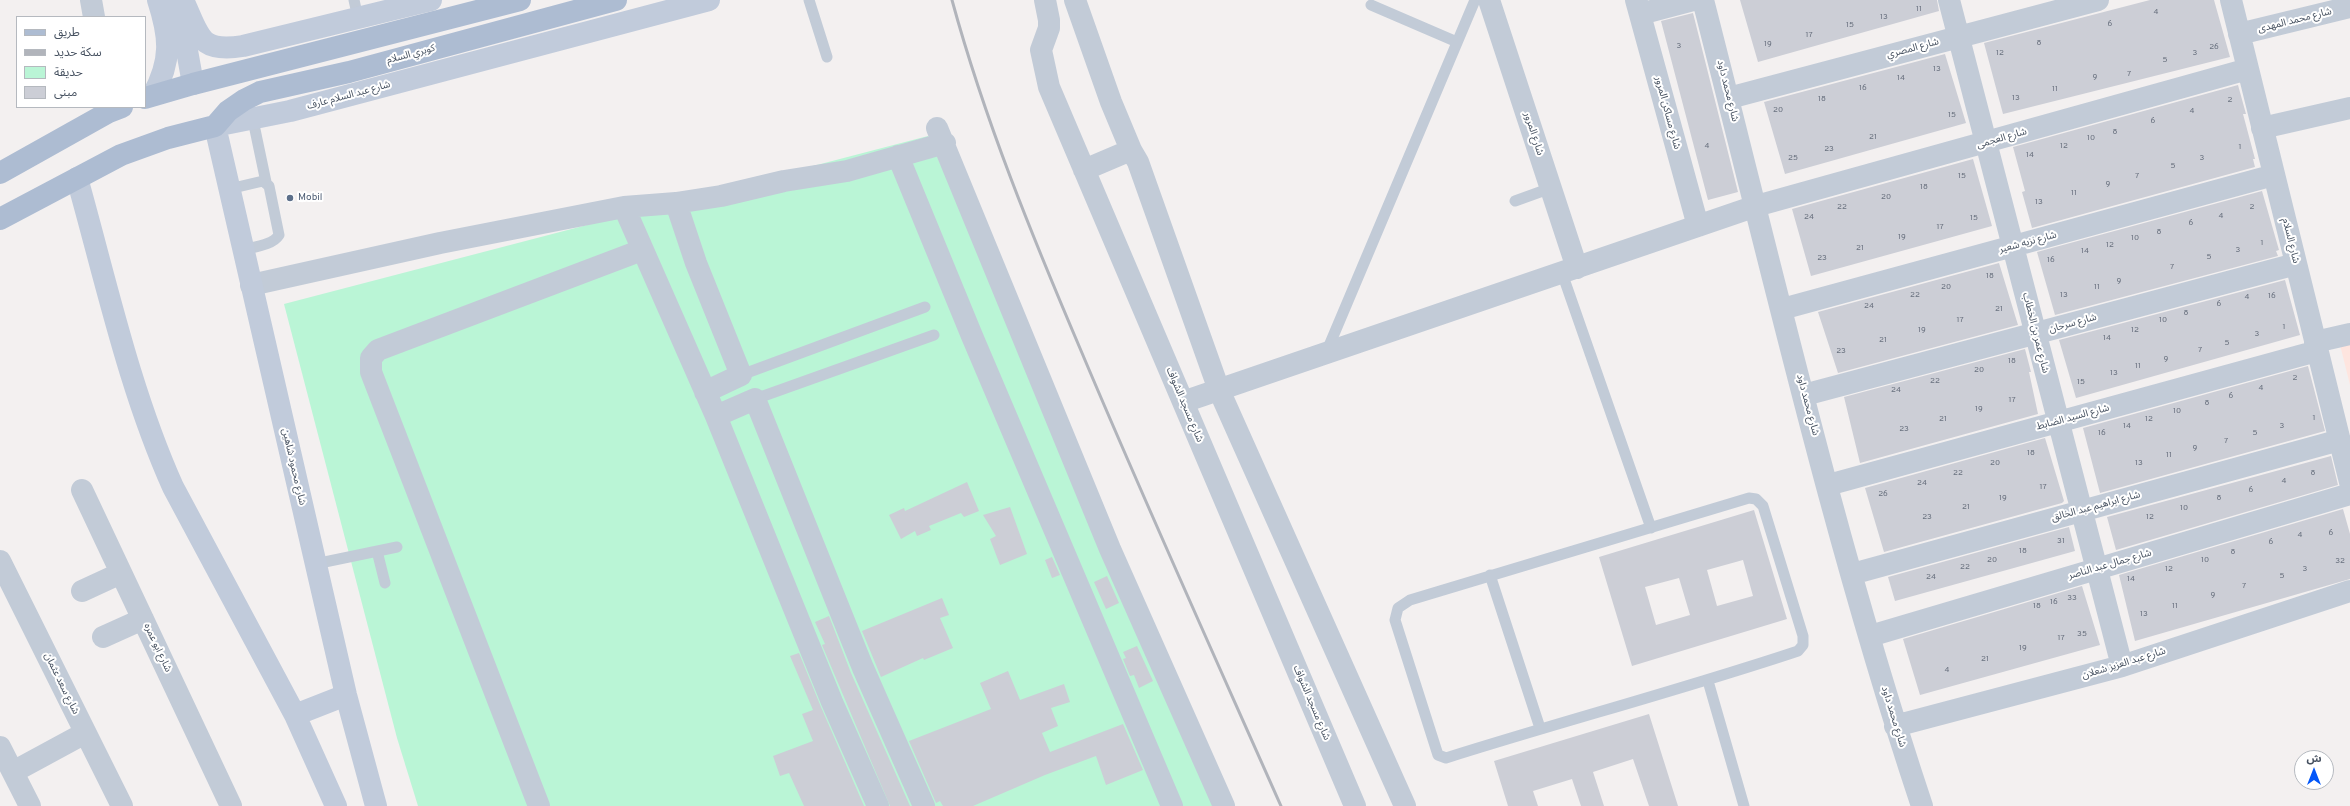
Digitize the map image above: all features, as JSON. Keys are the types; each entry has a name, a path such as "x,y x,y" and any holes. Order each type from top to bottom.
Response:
{"main road":[{"path":"149,97 164,76 168,54 158,0"},
{"path":"178,0 193,84"},
{"path":"183,0 203,40 209,46 218,48 243,46 356,9 432,0"},
{"path":"149,97 193,84 520,0"},
{"name":"كوبري السلام","path":"215,126 228,111 244,100 260,92 349,72 616,0"},
{"name":"شارع عبد السلام عارف","path":"0,219 121,155 168,138 215,126 253,120 643,8 709,0"},
{"path":"0,173 113,109"},
{"name":"شارع محمود شاهين","path":"215,126 346,695 376,806"},
{"path":"77,178 140,402 160,459 173,487 295,715 336,806"},
{"path":"295,715 346,695"}],"street":[{"path":"91,0 94,16"},
{"name":"شارع مسجد الشواف","path":"1045,0 1050,20 1049,28 1041,50 1044,69 1084,170 1355,806"},
{"path":"1075,0 1111,102 1131,150 1138,162 1219,390 1405,806"},
{"path":"1638,7 1693,0"},
{"name":"شارع محمد داود","path":"1703,0 1804,396 1852,574 1895,726 1922,806"},
{"name":"شارع عمر بن الخطاب","path":"1949,0 2122,666"},
{"name":"شارع المصري","path":"1729,98 2098,0"},
{"name":"شارع السلام","path":"2231,0 2350,482"},
{"name":"شارع المرور","path":"1489,1 1551,188 1569,270"},
{"name":"شارع مساكن المرور","path":"1638,7 1698,226"},
{"name":"شارع محمد المهدى","path":"2239,34 2350,7"},
{"name":"شارع العجمى","path":"1183,402 1756,206 1986,144 2248,69"},
{"path":"2262,128 2350,108"},
{"path":"251,285 440,244 624,207 676,203 721,196 784,181 847,171 898,156 941,135 1110,549 1224,806"},
{"path":"1084,170 1131,150"},
{"path":"898,156 972,336 1172,806"},
{"name":"شارع نزيه شعير","path":"1782,309 2274,175"},
{"path":"676,203 696,263 741,374 705,392"},
{"path":"624,207 716,416 832,702 878,806"},
{"path":"539,806 371,372 371,358 378,350 642,250"},
{"name":"شارع سرحان","path":"1804,396 2296,264"},
{"name":"شارع السيد الضابط","path":"1828,485 2058,422 2316,346 2350,334"},
{"path":"716,416 755,399 857,654 924,806"},
{"name":"شارع ابراهيم عبد الخالق","path":"1852,574 2340,440"},
{"name":"شارع ابو عمره","path":"82,490 231,806"},
{"name":"شارع جمال عبد الناصر","path":"1870,636 2350,494"},
{"name":"شارع سعد عثمان","path":"0,561 122,806"},
{"path":"82,591 121,573"},
{"name":"شارع عبد العزيز شعلان","path":"1895,726 2122,666 2350,591"},
{"path":"103,637 143,619"},
{"path":"13,772 85,733"},
{"path":"0,747 30,806"}],"lane":[{"path":"809,0 827,57"},
{"path":"1326,354 1457,42 1489,1"},
{"path":"1371,5 1457,42"},
{"path":"243,250 276,240 279,235 253,120"},
{"path":"229,188 263,181 266,182"},
{"path":"1515,201 1551,188"},
{"path":"1569,270 1651,528"},
{"path":"741,374 925,307"},
{"path":"755,399 934,335"},
{"path":"1749,498 1756,499 1763,506 1803,636 1803,645 1798,651 1708,681 1540,728 1446,758 1438,755 1395,620 1398,608 1410,600 1490,575 1749,498"},
{"path":"316,564 397,547"},
{"path":"377,551 385,583"},
{"path":"1490,575 1540,728"},
{"path":"1708,681 1744,806"}],"shaded area":[{"path":"2350,343 2350,385 2340,345"}],"green space":[{"path":"928,136 1225,806 418,806 397,738 284,304"}],"building":[{"path":"1740,0 1937,0 1939,11 1758,62"},
{"path":"2150,0 2214,0 2230,57 2003,114 1984,43"},
{"path":"1693,13 1738,192 1708,200 1661,21"},
{"path":"1945,54 1966,123 1785,174 1764,102"},
{"path":"2238,85 2246,114 2243,114 2255,159 2253,159 2255,167 2032,228 2022,192 2025,191 2013,147"},
{"path":"1973,159 1992,226 1811,276 1792,209"},
{"path":"2262,191 2279,250 2276,251 2278,256 2055,315 2037,252"},
{"path":"1999,263 2018,325 1838,373 1818,312"},
{"path":"2285,280 2300,335 2076,398 2059,340"},
{"path":"2025,349 2031,372 2029,372 2038,414 1860,463 1844,397"},
{"path":"2308,366 2325,431 2100,493 2083,428"},
{"path":"2045,438 2064,501 2062,503 1884,552 1865,488"},
{"path":"2331,456 2338,485 2116,550 2107,517"},
{"path":"967,482 979,511 964,517 961,513 929,526 931,530 917,536 915,531 901,539 889,515 904,508 905,511"},
{"path":"1010,507 1027,554 1000,565 990,539 996,536 983,515"},
{"path":"2343,509 2350,534 2350,579 2135,641 2119,575"},
{"path":"1754,510 1787,619 1632,666 1599,557","holes":["1743,560 1753,596 1717,606 1707,570","1679,578 1690,615 1656,625 1645,587"]},
{"path":"2069,527 2075,551 1895,601 1888,577"},
{"path":"1052,557 1060,575 1052,578 1045,560"},
{"path":"1107,576 1119,603 1106,609 1094,582"},
{"path":"2082,586 2100,645 1920,695 1903,639"},
{"path":"942,598 949,615 940,618 953,648 924,660 923,658 881,677 862,631"},
{"path":"829,616 851,673 910,806 890,806 822,645 825,644 815,622"},
{"path":"1137,646 1153,681 1139,688 1134,675 1130,676 1123,659 1126,658 1123,652"},
{"path":"799,653 864,806 804,806 789,773 780,776 773,756 813,741 802,714 813,710 790,656"},
{"path":"1008,671 1020,700 1064,684 1070,702 1051,708 1058,726 1042,733 1050,752 1123,724 1143,770 1106,785 1096,756 1045,775 973,806 943,806 940,801 936,803 909,741 991,709 980,683"},
{"path":"1649,714 1678,806 1649,806 1633,759 1593,772 1604,806 1581,806 1572,779 1533,791 1538,806 1508,806 1494,761"}],"railway":[{"path":"952,0 979,90 1028,223 1082,353 1180,580 1281,806"}],"place":[{"name":"Mobil","path":"290,198"}]}
